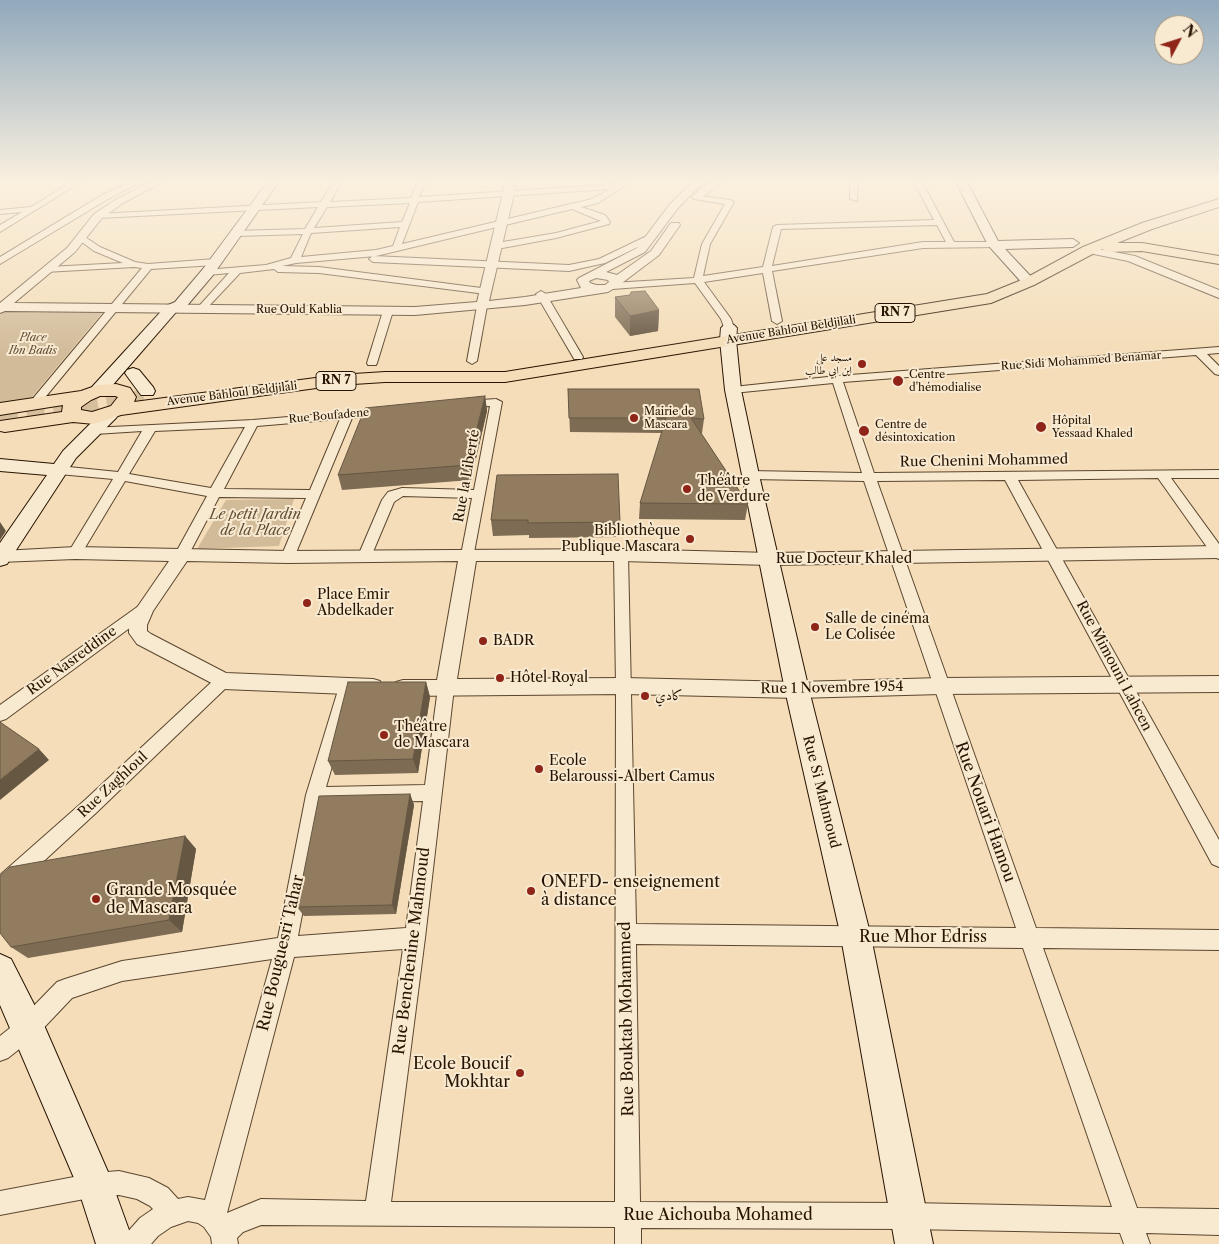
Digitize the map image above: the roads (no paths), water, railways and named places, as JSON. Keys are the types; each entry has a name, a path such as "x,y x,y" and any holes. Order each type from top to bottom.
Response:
{"main road":[{"path":"78,417 71,409 77,400 91,393 177,308 212,267 233,238"},
{"path":"990,238 994,245 1023,277"},
{"name":"Avenue Bahloul Beldjilali","path":"146,395 355,371 477,373 565,362 728,334 990,298 1023,277 1095,238"},
{"name":"Avenue Bahloul Beldjilali","path":"1080,247 1109,238"},
{"path":"1152,238 1219,254"},
{"path":"994,245 1142,247 1219,260"},
{"name":"Avenue Bahloul Beldjilali","path":"119,402 338,380 395,377 505,377 565,362 728,334 777,321 979,290 1023,277"},
{"path":"1,558 64,463 96,430 119,402 132,374 177,308"},
{"name":"Rue Si Mahmoud","path":"728,334 733,390 750,475 770,559 796,690 856,937 914,1244"},
{"name":"Avenue Bahloul Beldjilali","path":"119,402 146,395 372,363 565,362"},
{"path":"132,374 146,395"},
{"path":"0,410 91,393 119,402"},
{"path":"0,426 78,417 94,418 119,402"},
{"path":"64,463 78,417"},
{"path":"0,465 64,463"},
{"path":"0,970 28,1028 96,1184 115,1244"}],"street":[{"path":"0,261 38,238"},
{"path":"82,238 97,248 133,264 148,267 319,270 483,300"},
{"path":"4,306 48,270 82,238"},
{"path":"295,260 305,238"},
{"path":"396,249 400,238"},
{"path":"267,268 295,260 355,255 396,249 439,238"},
{"path":"472,361 483,300 499,238"},
{"path":"497,246 544,238"},
{"path":"355,255 365,259 569,268 581,267 602,261 649,238"},
{"name":"Rue Ould Kablia","path":"542,296 583,280 587,276 595,274 633,255 641,250 650,238"},
{"path":"614,284 655,253 666,238"},
{"path":"709,238 706,244 698,280 726,319 728,334"},
{"path":"774,238 767,270 777,321"},
{"path":"947,238 951,244"},
{"path":"614,284 698,280 923,245 994,245"},
{"path":"1080,247 1131,258 1219,294"},
{"path":"70,250 97,248"},
{"path":"48,270 133,264"},
{"path":"34,404 148,267"},
{"path":"205,305 237,270"},
{"path":"595,274 609,276 614,284"},
{"path":"583,280 584,285 594,289"},
{"name":"Rue Ould Kablia","path":"177,308 205,305 404,306 542,296 594,289 614,284"},
{"path":"542,296 565,362"},
{"name":"Rue Ould Kablia","path":"4,306 388,311 483,300"},
{"path":"372,363 388,311"},
{"name":"Rue Sidi Mohammed Benamar","path":"733,390 837,379 1219,350"},
{"path":"1199,352 1219,372"},
{"name":"Rue Nouari Hamou","path":"837,379 896,559 1137,1244"},
{"name":"Rue la Liberté","path":"456,406 496,402 468,555"},
{"name":"Rue Boufadene","path":"96,430 253,423 396,410"},
{"path":"288,557 347,415"},
{"path":"224,680 144,639 138,633 138,625 145,609 180,556 216,493 253,423"},
{"path":"75,552 151,427"},
{"path":"64,463 120,476 216,493 315,494"},
{"name":"Rue Chenini Mohammed","path":"750,475 869,478 1009,474 1219,474"},
{"name":"Rue Mimouni Lahcen","path":"1009,474 1122,684 1219,858"},
{"path":"1160,474 1219,553"},
{"path":"365,556 388,500 393,495 402,492 479,494"},
{"name":"Rue Docteur Khaled","path":"1,558 75,552 180,556 621,555 770,559 896,559 1219,553"},
{"path":"446,688 468,555"},
{"name":"Rue Bouktab Mohammed","path":"621,555 624,686 628,1244"},
{"name":"Rue Nasreddine","path":"0,714 145,609"},
{"name":"Rue 1 Novembre 1954","path":"224,680 347,687 624,686 796,690 941,686 1219,684"},
{"name":"Rue Zaghloul","path":"0,888 91,806 224,680"},
{"name":"Rue Bouguesri Tahar","path":"220,1232 286,947 315,795 347,687"},
{"name":"Rue Benchenine Mahmoud","path":"377,1214 415,938 446,688"},
{"path":"315,795 432,793"},
{"name":"Rue Mhor Edriss","path":"626,934 1219,940"},
{"path":"0,1050 28,1028 65,990 122,971 286,947 415,938"},
{"path":"0,1203 96,1184 119,1183 140,1188 159,1197 174,1212"},
{"path":"134,1244 149,1226 174,1212 188,1209 202,1211 220,1232"},
{"name":"Rue Aichouba Mohamed","path":"220,1232 234,1223 260,1212 908,1216 1219,1222"}],"tunnel":[{"path":"0,419 59,413 144,399"}],"place":[{"name":"مسجد علي اين ابي طالب","path":"862,364"},
{"name":"Centre d'hémodialise","path":"898,381"},
{"name":"Mairie de Mascara","path":"634,418"},
{"name":"Hôpital Yessaad Khaled","path":"1041,427"},
{"name":"Centre de désintoxication","path":"864,431"},
{"name":"Théâtre de Verdure","path":"687,489"},
{"name":"Bibliothèque Publique Mascara","path":"690,539"},
{"name":"Place Emir Abdelkader","path":"307,603"},
{"name":"Salle de cinéma Le Colisée","path":"815,627"},
{"name":"BADR","path":"483,641"},
{"name":"Hôtel Royal","path":"500,678"},
{"name":"كادي","path":"645,696"},
{"name":"Théâtre de Mascara","path":"384,735"},
{"name":"Ecole Belaroussi-Albert Camus","path":"539,769"},
{"name":"ONEFD- enseignement à distance","path":"531,891"},
{"name":"Grande Mosquée de Mascara","path":"96,899"},
{"name":"Ecole Boucif Mokhtar","path":"520,1073"}],"park label":[{"name":"Place Ibn Badis","path":"33,344"},
{"name":"Le petit Jardin de la Place","path":"255,524"}]}
